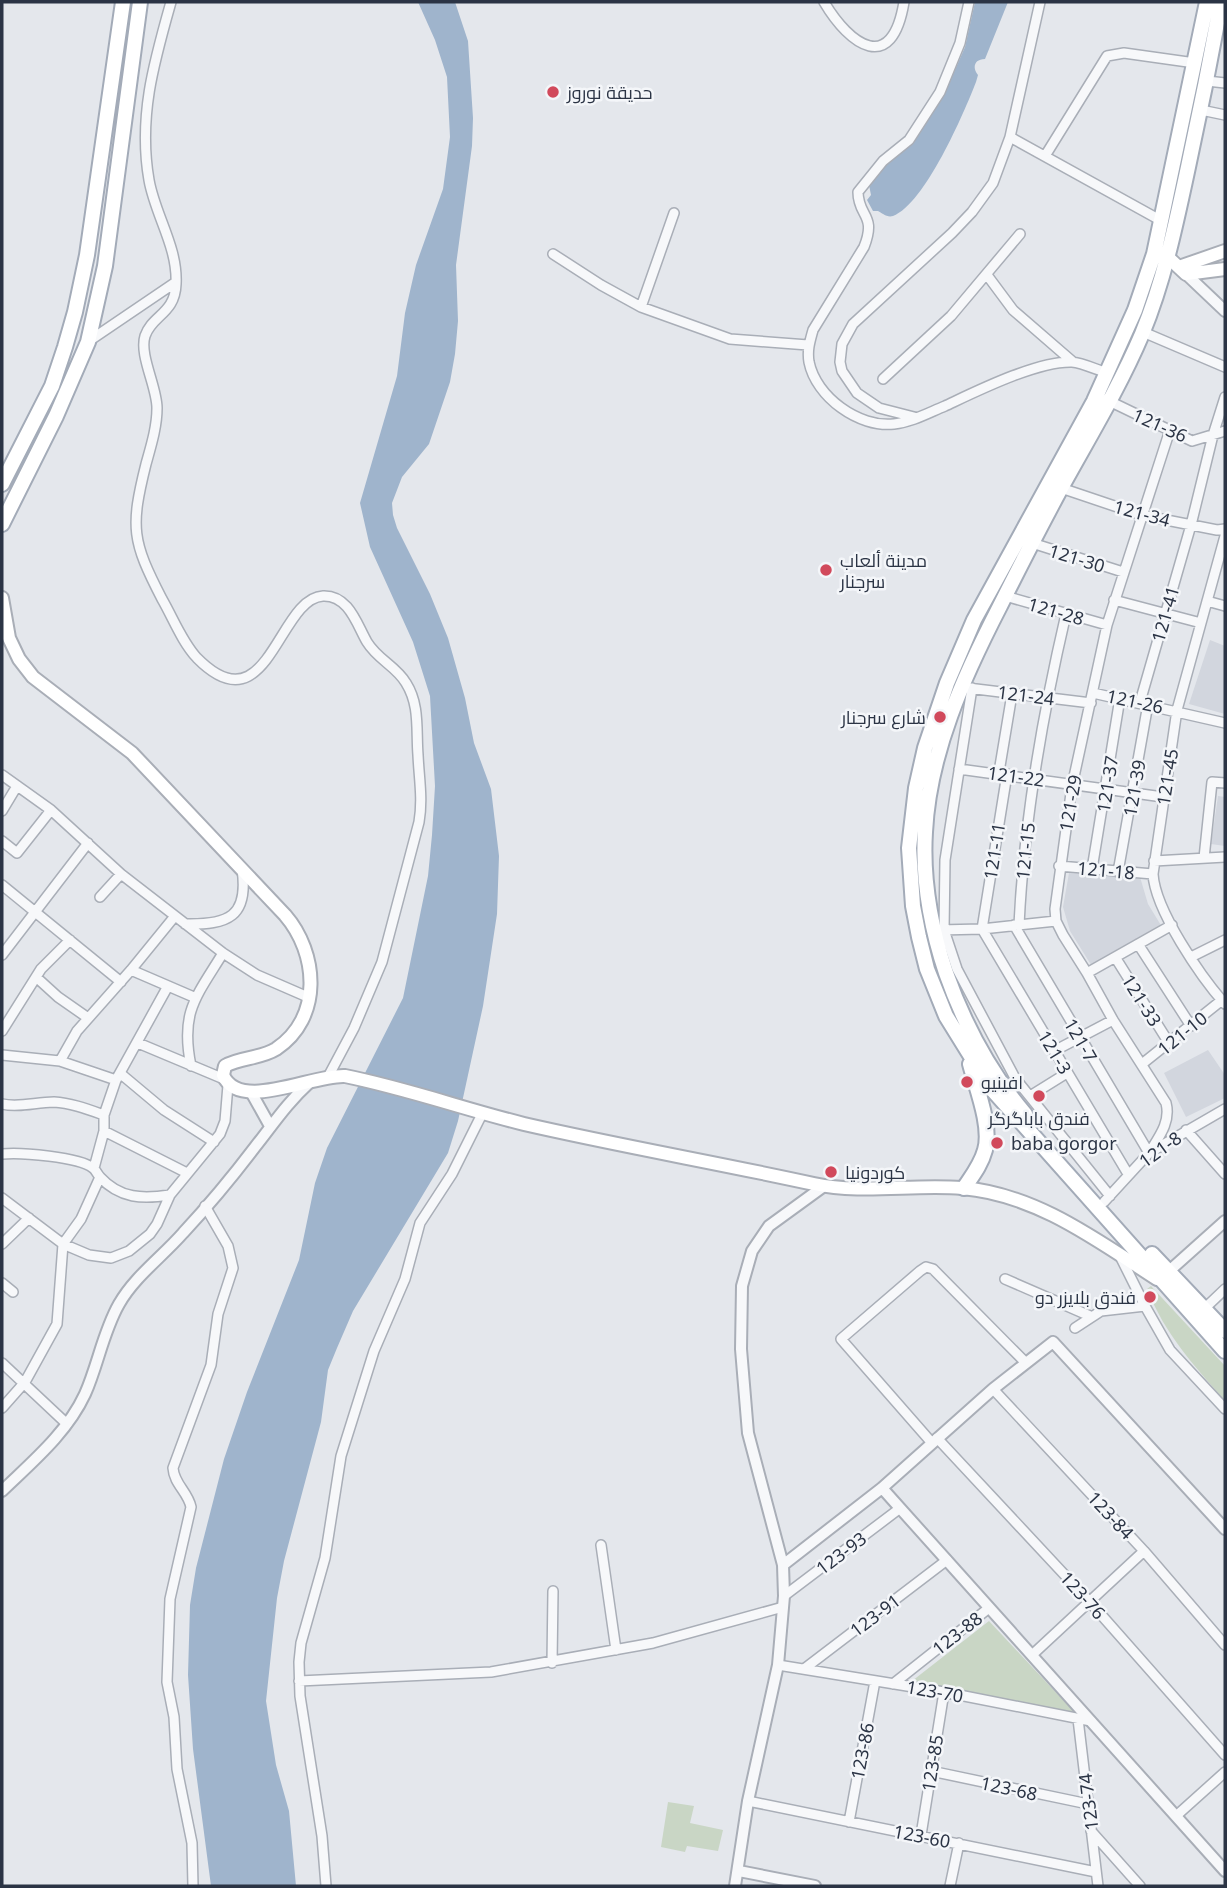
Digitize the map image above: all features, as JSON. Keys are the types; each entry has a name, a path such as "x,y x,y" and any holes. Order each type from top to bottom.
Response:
{"main road":[{"path":"2,484 51,386 75,312 87,255 123,2"},
{"path":"2,524 56,415 88,342 107,252 140,2"},
{"path":"1171,263 1160,220 1207,2"},
{"path":"1222,2 1171,263 1143,332 974,620 947,683 925,748 916,788 909,848 919,937 946,1016 965,1050 990,1087 1137,1244 1225,1351"},
{"path":"1137,1244 1107,1199 1021,1109 979,1047 956,1000 926,886 925,832 930,789 941,743 1005,596 1104,399 1108,373 1135,310 1171,263 1225,251"},
{"path":"1171,263 1225,269"},
{"path":"2,598 4,625 19,659 33,677 132,753 285,915 299,935 309,964 310,998 304,1018 286,1041 262,1055 226,1065 222,1071 226,1082 238,1090 266,1092 329,1075 349,1076 480,1113 595,1141 696,1158 824,1186 964,1188 997,1196 1040,1210 1086,1232 1120,1255 1168,1279 1225,1331"},
{"path":"964,1188 980,1164 987,1147 985,1120 965,1050"}],"street":[{"path":"171,2 153,68 145,114 149,180 173,256 176,282 174,299 150,327 144,341 156,395 157,416 138,495 135,529 138,548 144,565 186,643 197,658 216,673 230,678 243,678 257,669 303,607 316,597 328,596 351,611 372,650 398,672 408,685 414,701 422,797 419,822 382,962 354,1028 329,1075"},
{"path":"824,2 847,34 867,47 877,47 886,43 898,27 904,2"},
{"path":"969,2 960,43 940,92 909,141 883,161 859,190 857,195 869,219 870,232 864,247 818,319 808,345 809,362 824,390 846,410 861,419 882,424 905,422 982,388 1040,368 1073,362"},
{"path":"919,417 891,412 857,393 842,371 842,344 853,324 972,212 993,183 1010,137 1040,2"},
{"path":"1045,156 1107,56 1124,53 1195,63"},
{"path":"1207,81 1225,83"},
{"path":"1201,110 1225,115"},
{"path":"1010,137 1160,220"},
{"path":"641,307 674,213"},
{"path":"883,379 951,316 1020,234"},
{"path":"553,254 641,307 730,339 808,345"},
{"path":"1171,263 1225,311"},
{"path":"987,275 1013,310 1073,362 1108,373"},
{"path":"88,342 176,282"},
{"path":"1143,332 1225,367"},
{"name":"121-41","path":"1144,703 1165,614 1225,397"},
{"name":"121-36","path":"1104,399 1192,440 1225,431"},
{"name":"121-29","path":"1056,921 1059,866 1072,786 1107,625 1170,430"},
{"name":"121-34","path":"1061,488 1141,515 1225,529"},
{"name":"121-45","path":"1224,1002 1191,957 1172,925 1156,892 1153,874 1177,710 1225,536"},
{"name":"121-30","path":"1032,543 1123,572"},
{"name":"121-28","path":"1005,596 1107,625"},
{"path":"1114,600 1201,623"},
{"path":"1207,601 1225,606"},
{"name":"121-15","path":"1016,925 1046,699 1066,614"},
{"path":"967,688 939,930 1015,1078 1107,1199"},
{"name":"121-24","path":"967,688 1046,699 1092,698"},
{"name":"121-11","path":"982,929 1012,694"},
{"name":"121-26","path":"1092,698 1119,698 1225,723"},
{"name":"121-37","path":"1092,869 1119,698"},
{"name":"121-39","path":"1118,872 1134,793 1144,703"},
{"name":"121-22","path":"959,769 1163,797"},
{"path":"2,775 51,810 121,874 223,953 257,975 310,998"},
{"path":"1203,859 1212,782 1225,783"},
{"path":"2,811 18,786"},
{"path":"2,841 17,853 51,810"},
{"path":"2,955 88,844"},
{"path":"1154,861 1225,857"},
{"name":"121-18","path":"1059,866 1153,874"},
{"path":"185,924 207,924 230,916 241,904 244,895 242,869"},
{"path":"100,897 121,874"},
{"path":"2,885 121,982"},
{"path":"60,1060 77,1031 175,916"},
{"path":"939,930 982,929 1056,921 1113,1020 1163,1096 1168,1109 1166,1123 1149,1153"},
{"name":"121-7","path":"1016,925 1149,1153"},
{"path":"1087,973 1172,925"},
{"name":"121-3","path":"982,929 1128,1174"},
{"path":"2,1031 36,977 70,940"},
{"path":"1191,957 1225,940"},
{"path":"1138,944 1191,1026"},
{"path":"191,1066 186,1028 196,998 223,953"},
{"name":"121-33","path":"1115,957 1169,1043"},
{"path":"131,970 196,998"},
{"path":"36,977 58,997 89,1018"},
{"path":"94,1168 104,1131 104,1115 119,1077 168,986"},
{"name":"121-10","path":"1142,1064 1224,1002"},
{"path":"1054,1051 1113,1020"},
{"path":"2,1198 63,1244 89,1255 120,1257 150,1234 170,1195 223,1128 226,1082 138,1043"},
{"path":"2,1055 60,1060 119,1077 214,1142"},
{"path":"1030,1096 1068,1073"},
{"path":"2,1491 67,1424 85,1395 121,1300 140,1276 183,1234 288,1102 314,1079"},
{"path":"250,1092 270,1126"},
{"path":"2,1104 10,1106 65,1103 104,1115"},
{"name":"121-8","path":"1107,1199 1149,1153 1225,1109"},
{"path":"326,1886 322,1836 299,1681 303,1633 321,1575 335,1484 374,1351 405,1279 419,1223 452,1174 480,1113"},
{"path":"1186,1130 1225,1174"},
{"path":"104,1131 187,1173"},
{"path":"2,1154 83,1163 94,1168 100,1177 119,1192 138,1198 170,1195"},
{"path":"2,1408 25,1382 57,1324 63,1244 81,1219 100,1177"},
{"path":"735,1886 748,1801 778,1665 783,1602 783,1565 748,1433 740,1298 748,1262 762,1234 775,1220 824,1186"},
{"path":"193,1886 191,1836 177,1769 174,1717 167,1690 167,1675 170,1600 191,1507 176,1480 173,1468 211,1366 218,1314 233,1268 228,1246 205,1206"},
{"path":"2,1244 29,1218"},
{"path":"1168,1279 1225,1221"},
{"path":"1120,1255 1144,1306 1170,1350 1225,1409"},
{"name":"123-76","path":"1025,1362 933,1269 926,1267 841,1339 1089,1601 1225,1755"},
{"path":"1005,1279 1090,1316"},
{"path":"2,1283 13,1292"},
{"path":"1204,1309 1225,1289"},
{"path":"1075,1328 1101,1311 1144,1306"},
{"path":"783,1565 882,1488 993,1389 1053,1342 1225,1529"},
{"path":"2,1363 67,1424"},
{"name":"123-84","path":"993,1389 1144,1551 1225,1645"},
{"path":"882,1488 1225,1871"},
{"name":"123-93","path":"783,1602 899,1509"},
{"path":"601,1545 616,1650"},
{"path":"1032,1655 1144,1551"},
{"name":"123-91","path":"804,1670 947,1560"},
{"path":"552,1663 553,1591"},
{"path":"299,1681 491,1672 552,1663 653,1643 783,1602"},
{"name":"123-88","path":"892,1684 989,1608"},
{"name":"123-70","path":"778,1665 944,1692 1091,1721"},
{"name":"123-86","path":"849,1822 876,1681"},
{"name":"123-85","path":"920,1835 944,1692"},
{"name":"123-74","path":"1078,1719 1098,1886"},
{"name":"123-68","path":"931,1771 1087,1804"},
{"path":"1176,1816 1225,1772"},
{"name":"123-60","path":"748,1801 1096,1872"},
{"path":"1091,1830 1140,1886"},
{"path":"950,1886 959,1843"},
{"path":"739,1871 815,1886"}],"shaded area":[{"path":"1210,640 1225,646 1225,714 1189,704"},
{"path":"1218,796 1225,797 1225,846 1211,844"},
{"path":"1069,873 1140,877 1148,904 1162,927 1093,968 1070,931 1063,907"},
{"path":"1208,1050 1225,1075 1225,1098 1186,1117 1164,1073"}],"green space":[{"path":"1151,1286 1225,1366 1225,1401 1172,1335 1154,1306 1147,1289"},
{"path":"989,1621 1076,1714 912,1681"},
{"path":"668,1802 694,1806 690,1823 723,1830 718,1851 687,1846 685,1852 661,1847"}],"water":[{"path":"418,2 455,2 468,41 472,146 456,265 458,321 450,382 429,444 402,477 392,503 393,515 448,638 474,743 491,789 499,856 497,914 483,1006 458,1121 448,1153 353,1311 328,1370 321,1422 284,1561 277,1598 266,1701 276,1765 289,1811 296,1886 211,1886 193,1749 188,1675 190,1605 196,1568 224,1459 247,1392 299,1260 315,1183 327,1148 403,998 428,876 435,786 430,696 413,642 370,547 360,503 397,376 405,313 416,265 443,189 450,137 447,77 435,40"},
{"path":"975,2 1008,2 985,59 975,64 978,75 976,82 953,135 930,177 905,208 893,216 873,211 867,200 871,195 869,185 881,168 912,141 944,95 965,47"}],"place":[{"name":"حديقة نوروز","path":"553,92"},
{"name":"مدينة ألعاب سرجنار","path":"826,570"},
{"name":"شارع سرجنار","path":"940,717"},
{"name":"افينيو","path":"967,1082"},
{"name":"فندق باباگرگر","path":"1039,1096"},
{"name":"baba gorgor","path":"997,1143"},
{"name":"كوردونيا","path":"831,1172"},
{"name":"فندق بلايزر دو","path":"1150,1297"}]}
